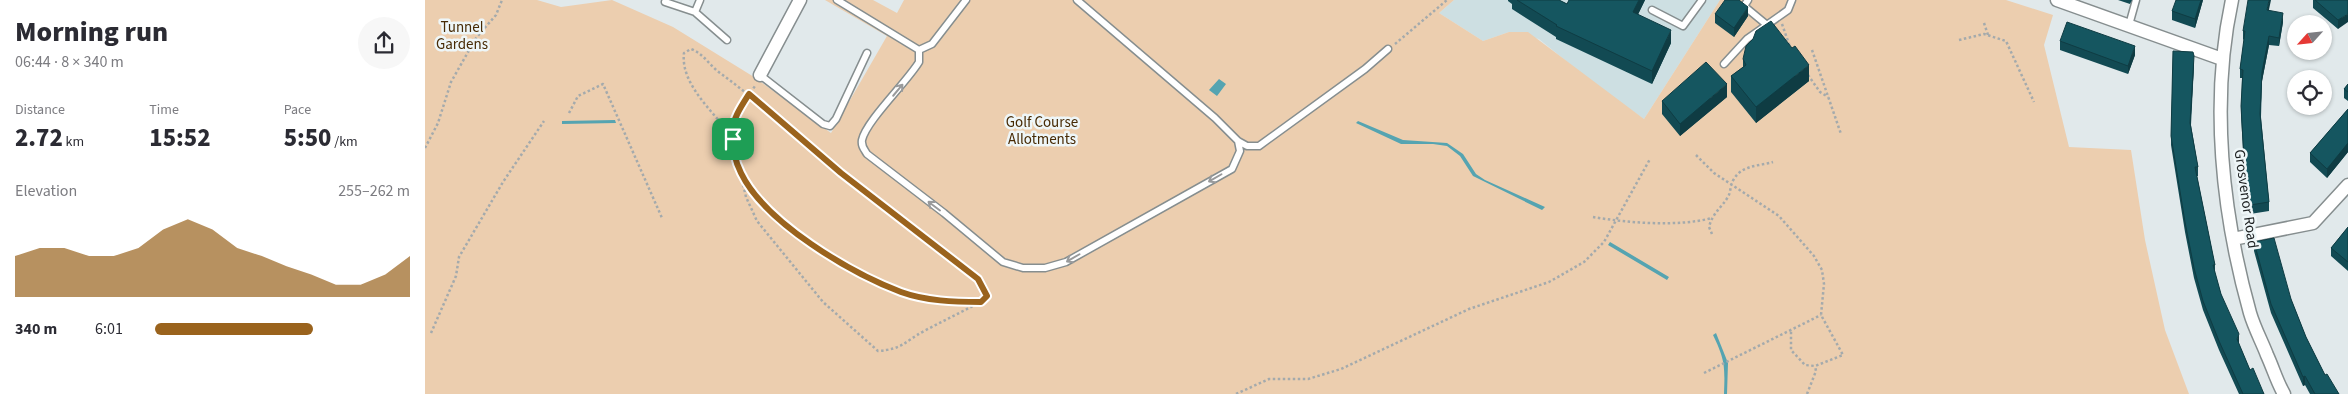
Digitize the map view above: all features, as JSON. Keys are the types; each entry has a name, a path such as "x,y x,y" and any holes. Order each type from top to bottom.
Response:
{"street":[{"path":"760,76 800,0"},
{"path":"2057,0 2222,59"},
{"name":"Grosvenor Road","path":"2232,0 2222,59 2223,166 2233,239 2250,314 2284,394"},
{"path":"2233,239 2313,223 2348,185"}],"lane":[{"path":"695,12 700,0"},
{"path":"837,0 919,50"},
{"path":"966,0 910,76 874,119 862,138 861,146 867,154 1003,262 1021,268 1045,268 1066,262 1231,168 1237,160 1240,150 1238,141"},
{"path":"1077,0 1215,118 1238,141 1247,146 1259,146 1365,69 1388,49"},
{"path":"1652,10 1683,26 1702,0"},
{"path":"1748,0 1744,6 1767,25"},
{"path":"1724,64 1747,39 1787,10 1792,0"},
{"path":"2129,25 2136,0"},
{"path":"665,2 695,12 727,40"},
{"path":"919,50 932,44"},
{"path":"919,50 919,62"},
{"path":"760,76 823,124 830,126 836,119 867,53"}],"path":[{"path":"425,148 438,123 451,82 476,38 496,15 502,0"},
{"path":"1388,49 1447,0"},
{"path":"1779,16 1793,55"},
{"path":"1984,23 1988,35"},
{"path":"1959,40 1984,34 2006,41 2034,102"},
{"path":"733,139 694,89 683,63 684,53 691,49 699,52 719,72 749,94 841,173 978,279 987,296 981,302 922,332 908,343 894,350 878,351 823,302 757,221 746,197 732,131 739,110 749,94"},
{"path":"1812,50 1841,134"},
{"path":"1806,73 1820,92 1828,97"},
{"path":"569,113 578,96 603,84 663,218"},
{"path":"431,333 456,276 459,258 503,182 544,121"},
{"path":"1696,155 1714,173 1779,216 1814,256 1822,270 1821,315 1843,355 1815,366 1805,365 1791,350 1791,331"},
{"path":"1236,394 1269,379 1308,379 1341,369 1469,309 1549,282 1584,262 1604,242 1650,159"},
{"path":"1712,234 1709,227 1715,211 1728,197 1731,184 1741,170 1773,162"},
{"path":"741,173 757,197 787,226 827,254 902,292 928,299 981,302"},
{"path":"1593,217 1616,221 1680,222 1699,222 1712,218"},
{"path":"1704,373 1821,315"},
{"path":"1807,394 1816,372 1815,366"}],"shaded area":[{"path":"1454,0 1720,0 1644,119 1597,86 1539,39 1509,32 1483,41 1439,13"}],"green space":[{"path":"425,0 537,0 561,7 612,0 673,27 754,77 831,133 887,36 825,0 873,0 897,13 904,0 1454,0 1439,13 1483,41 1509,32 1528,32 1644,119 1720,0 2006,0 2053,15 2044,45 2069,147 2131,150 2145,240 2165,330 2189,394 425,394"}],"water":[{"path":"1219,79 1226,84 1217,96 1209,90"},
{"path":"615,120 616,123 562,124 562,121"},
{"path":"1358,121 1403,140 1447,143 1463,154 1476,174 1485,180 1545,207 1542,210 1473,176 1460,156 1447,146 1401,144 1356,123"},
{"path":"1610,242 1669,277 1667,280 1608,245"},
{"path":"1716,333 1728,363 1727,394 1724,394 1722,357 1713,335"}],"building":[{"path":"1517,0 1559,0 1567,4 1569,0 1639,0 1633,12 1671,30 1652,71 1556,26"},
{"path":"1725,0 1739,0 1748,7 1734,28 1715,14"},
{"path":"2176,0 2201,0 2195,19 2172,11"},
{"path":"2248,0 2269,0 2267,10 2283,13 2279,38 2269,36 2262,72 2260,114 2269,202 2250,205 2245,176 2241,106 2243,70 2240,69"},
{"path":"2315,0 2348,0 2348,14 2338,20"},
{"path":"1771,21 1792,48 1795,46 1809,65 1756,107 1731,76 1746,65 1743,59 1746,46 1753,39 1756,31"},
{"path":"2067,22 2135,46 2128,66 2060,41"},
{"path":"2173,51 2193,52 2190,123 2198,167 2195,167 2215,265 2213,265 2221,294 2239,334 2237,339 2250,370 2253,368 2264,394 2243,394 2203,301 2194,268 2171,136"},
{"path":"1706,62 1727,84 1680,124 1662,101"},
{"path":"2348,84 2348,92 2344,89"},
{"path":"2348,109 2348,143 2327,169 2310,153"},
{"path":"2348,227 2348,262 2331,248"},
{"path":"2274,238 2291,299 2306,337 2325,375 2327,374 2339,394 2315,394 2305,376 2303,377 2271,304 2254,242"}],"route":[{"path":"749,94 796,132 841,173 978,279 987,296 981,302 963,302 928,299 902,292 819,250 787,226 757,197 741,173 734,151 733,139 732,131 739,110 749,94"}],"park label":[{"name":"Tunnel Gardens","path":"462,36"},
{"name":"Golf Course Allotments","path":"1042,130"}]}
